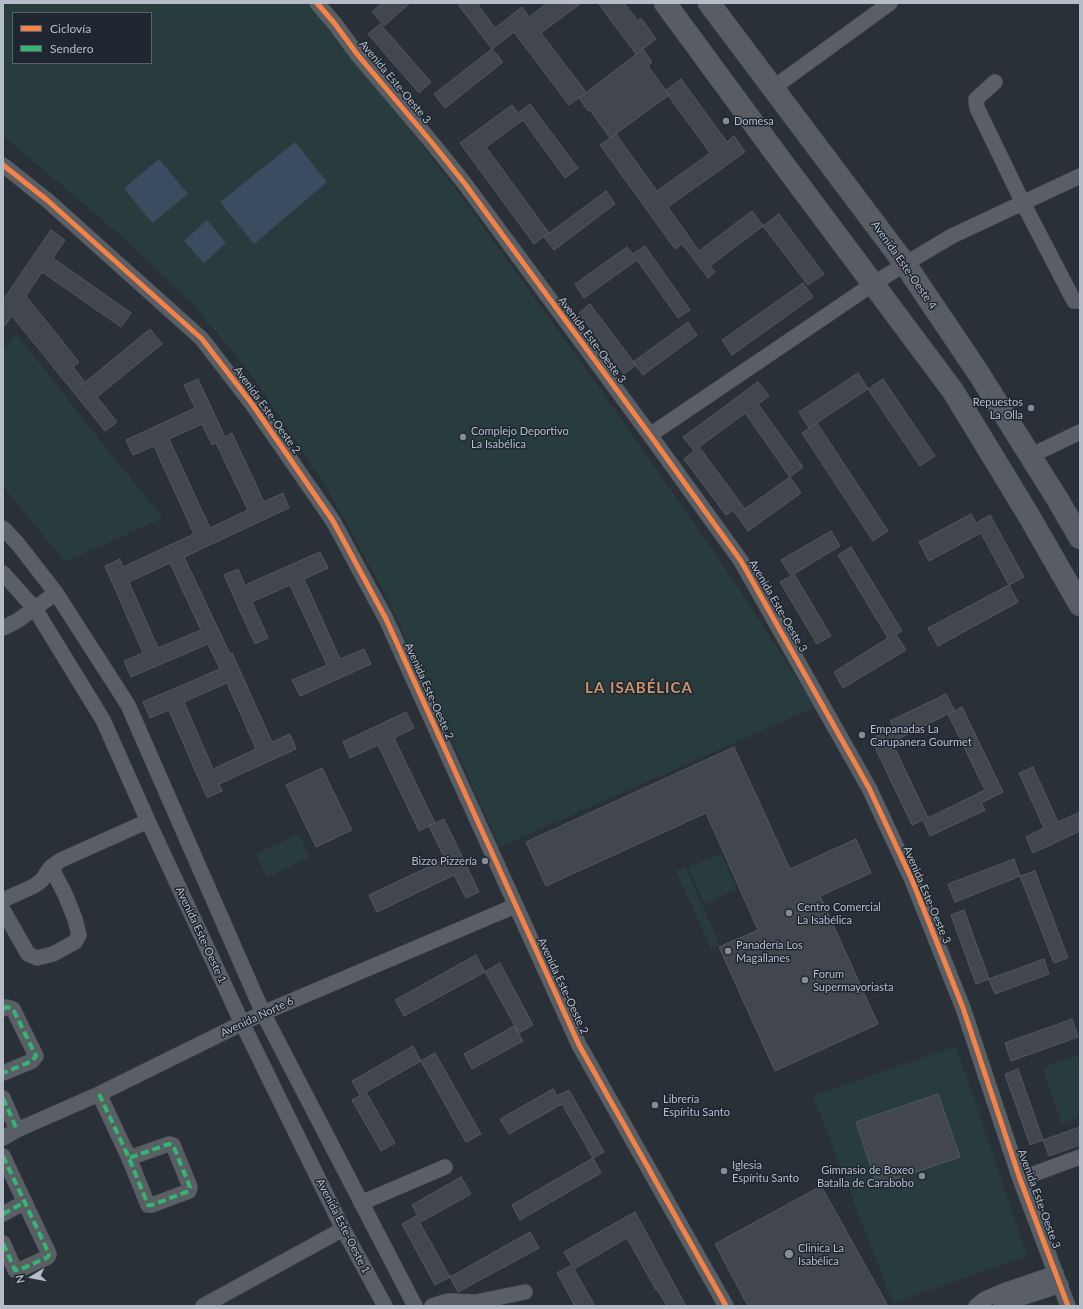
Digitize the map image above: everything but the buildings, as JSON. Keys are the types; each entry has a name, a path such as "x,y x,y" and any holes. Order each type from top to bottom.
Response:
{"main road":[{"path":"665,3 953,391 1029,516 1080,605"},
{"name":"Avenida Este-Oeste 4","path":"709,3 905,264 978,374 1058,500 1080,538"}],"street":[{"name":"Avenida Este-Oeste 3","path":"317,3 464,184 650,435 741,561 869,788 912,880 963,1008 1020,1178 1068,1306"},
{"path":"773,88 890,3"},
{"path":"996,82 976,99 977,108 1023,203 1074,301 1080,301"},
{"name":"Avenida Este-Oeste 2","path":"3,165 47,200 202,339 252,404 333,521 386,619 579,1045 726,1306"},
{"path":"650,435 873,284 905,264 952,236 1080,176"},
{"path":"1030,456 1080,432"},
{"path":"3,528 18,544 56,593 128,705 263,1013 415,1306"},
{"name":"Avenida Este-Oeste 1","path":"3,573 35,609 103,720 148,821 242,1023 343,1229 385,1306"},
{"path":"3,628 17,621 56,593"},
{"path":"3,900 34,886 42,880 51,867 61,860 148,821"},
{"path":"3,910 28,954 37,958 53,954 75,942 79,935 75,919 65,894 51,867"},
{"name":"Avenida Norte 6","path":"3,1138 99,1094 263,1013 515,906"},
{"path":"3,1009 7,1007 13,1009 36,1056 32,1061 3,1073"},
{"path":"99,1094 130,1158 148,1205 152,1205 189,1191 190,1187 173,1145 169,1144 130,1158"},
{"path":"3,1098 18,1130"},
{"path":"3,1156 49,1254 48,1257 19,1270 15,1270 3,1243"},
{"path":"1020,1178 1080,1157"},
{"path":"361,1203 445,1166"},
{"path":"3,1214 25,1202"},
{"path":"203,1306 343,1229"},
{"path":"976,1306 986,1299 1006,1290 1059,1279"},
{"path":"1001,1306 1059,1279"},
{"path":"432,1306 448,1301 476,1302 525,1292"}],"green space":[{"name":"Complejo Deportivo La Isabélica","path":"3,3 313,3 460,195 599,387 736,584 815,707 500,847 389,601 326,487 254,378 197,309 123,237 3,136"},
{"path":"16,333 101,442 163,518 65,562 3,486 3,350"},
{"path":"299,834 310,857 267,878 256,854"},
{"path":"721,853 737,889 705,904 689,868"},
{"path":"685,867 720,945 711,949 676,871"},
{"name":"Gimnasio de Boxeo Batalla de Carabobo","path":"956,1046 1027,1256 893,1303 813,1096"},
{"path":"1077,1055 1080,1065 1080,1117 1062,1124 1042,1068"}],"water":[{"path":"295,142 327,182 254,244 220,202"},
{"path":"159,159 188,194 152,223 124,188"},
{"path":"207,220 226,243 204,263 184,241"}],"marked path":[{"path":"3,1009 7,1007 13,1009 36,1056 32,1061 3,1073"},
{"path":"99,1094 129,1158 148,1205 152,1205 189,1191 190,1187 173,1145 169,1144 129,1158"},
{"path":"3,1098 17,1130"},
{"path":"3,1156 49,1254 48,1257 19,1270 15,1270 3,1243"},
{"path":"3,1214 25,1202"}],"cycle path":[{"path":"317,3 335,24 357,54 465,184 741,561 869,788 912,880 963,1008 1020,1179 1068,1306"},
{"path":"3,165 47,200 202,339 252,404 333,521 386,619 579,1045 726,1306"}],"place":[{"name":"Domesa","path":"726,121"},
{"name":"Repuestos La Olla","path":"1031,408"},
{"name":"Complejo Deportivo La Isabélica","path":"463,437"},
{"name":"Empanadas La Carupanera Gourmet","path":"862,735"},
{"name":"Bizzo Pizzería","path":"485,861"},
{"name":"Centro Comercial La Isabélica","path":"789,913"},
{"name":"Panadería Los Magallanes","path":"728,951"},
{"name":"Forum Supermayoriasta","path":"805,980"},
{"name":"Librería Espíritu Santo","path":"655,1105"},
{"name":"Iglesia Espíritu Santo","path":"724,1171"},
{"name":"Gimnasio de Boxeo Batalla de Carabobo","path":"922,1176"},
{"name":"Clinica La Isabélica","path":"789,1254"}],"district":[{"name":"LA ISABÉLICA","path":"639,688"}]}
